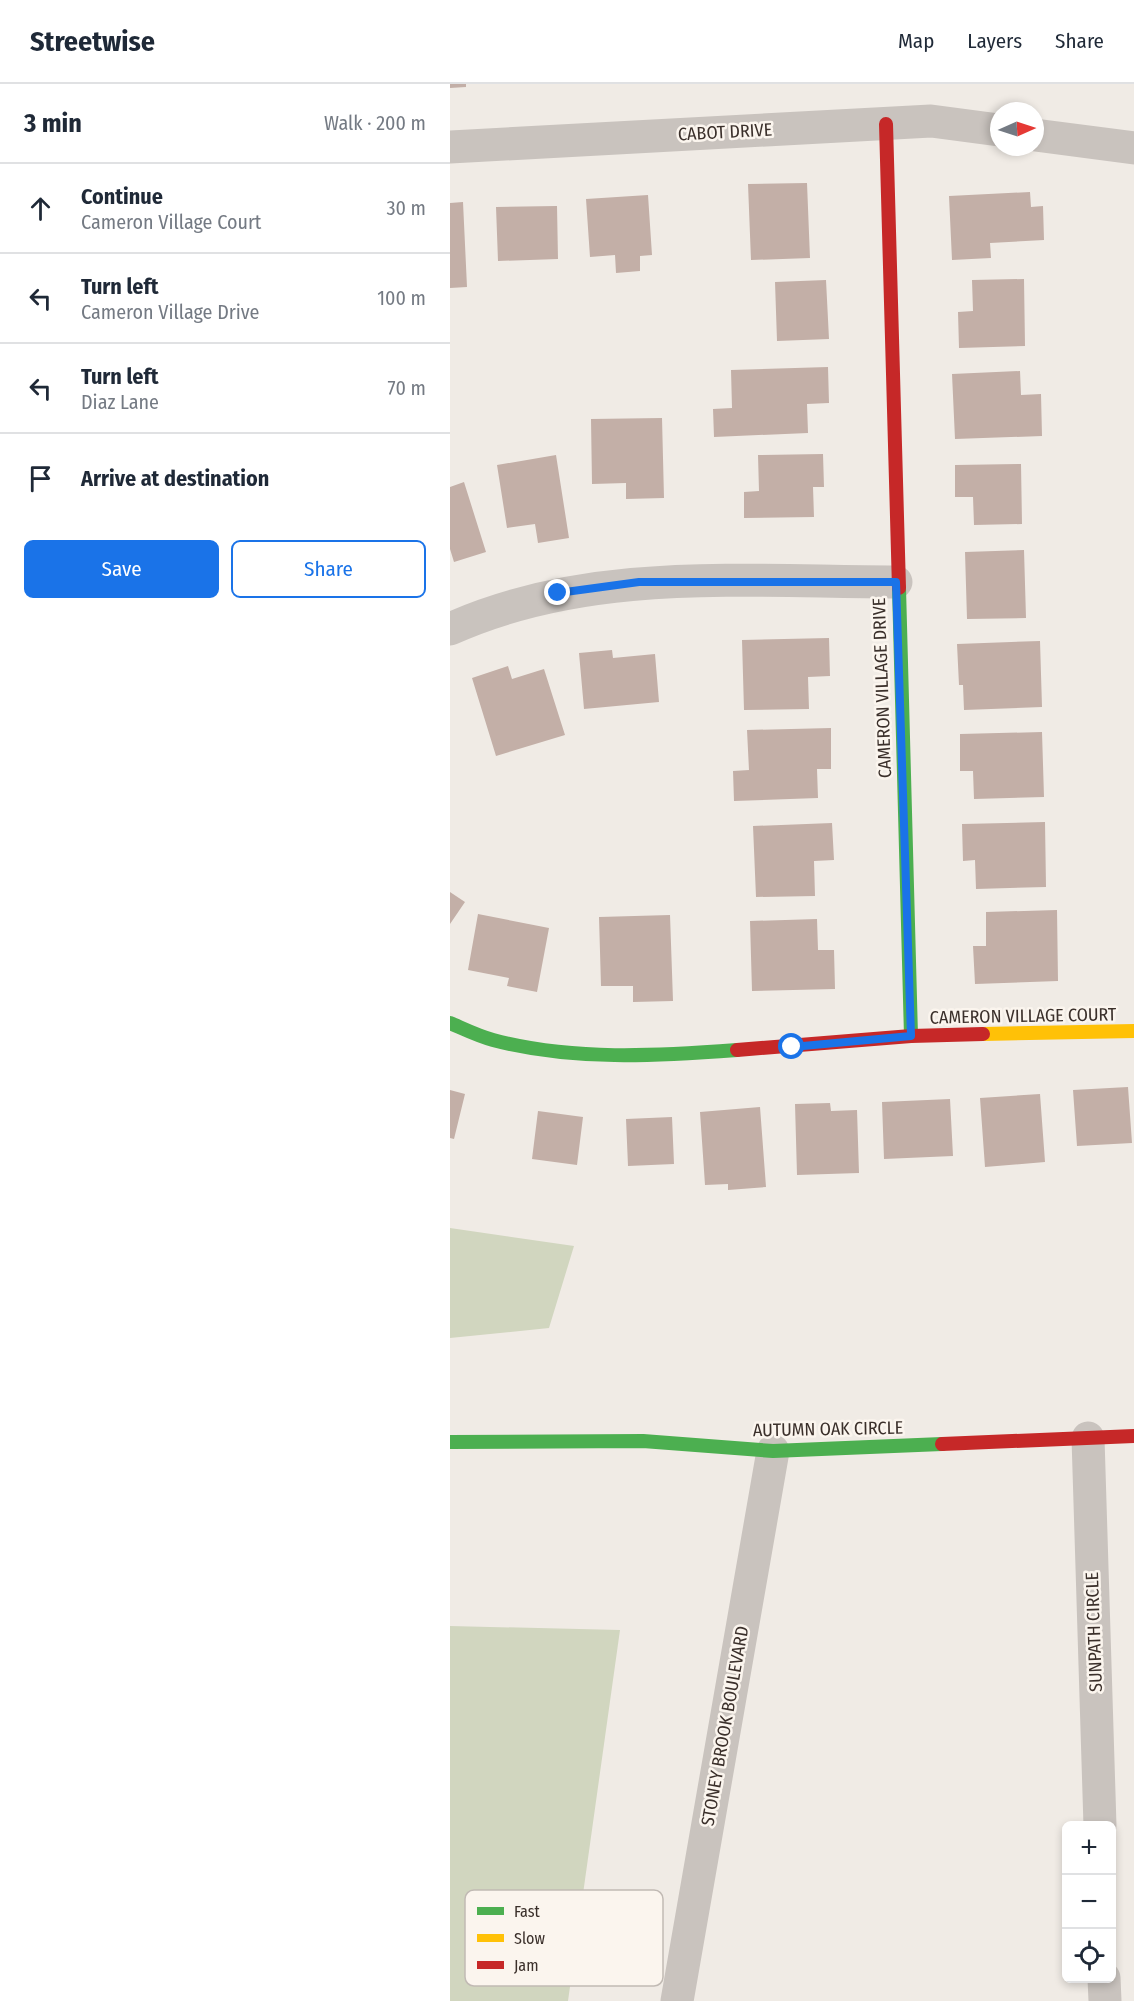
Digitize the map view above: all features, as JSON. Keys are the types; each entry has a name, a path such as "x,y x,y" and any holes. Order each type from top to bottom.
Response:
{"street":[{"name":"CABOT DRIVE","path":"450,147 932,121 990,129"},
{"name":"CAMERON VILLAGE DRIVE","path":"886,124 896,582 911,1036"},
{"path":"1044,136 1134,148"},
{"path":"450,628 558,593 639,582 896,582"},
{"name":"CAMERON VILLAGE COURT","path":"450,1023 492,1040 576,1054 650,1056 792,1047 911,1036 1134,1031"},
{"name":"AUTUMN OAK CIRCLE","path":"450,1442 643,1441 773,1451 1134,1436"},
{"name":"SUNPATH CIRCLE","path":"1088,1438 1100,1821"},
{"name":"STONEY BROOK BOULEVARD","path":"677,2001 773,1451"},
{"path":"1104,1983 1105,2001"}],"green space":[{"path":"450,1228 574,1246 549,1328 450,1338"},
{"path":"450,1626 620,1630 584,1890 465,1890 465,1986 570,1986 568,2001 450,2001"}],"building":[{"path":"450,84 466,84 466,87 450,88"},
{"path":"807,183 810,258 751,260 748,184"},
{"path":"1030,192 1031,207 1043,206 1044,240 990,243 991,258 952,260 949,196"},
{"path":"648,195 652,255 640,256 640,271 616,273 615,255 590,257 586,199"},
{"path":"463,202 467,287 450,288 450,203"},
{"path":"557,206 558,259 498,261 496,207"},
{"path":"1024,279 1025,346 959,348 958,312 973,311 972,280"},
{"path":"826,280 829,339 777,341 775,282"},
{"path":"828,367 829,403 807,404 808,433 714,437 713,409 732,408 731,370"},
{"path":"1020,371 1021,395 1041,394 1042,436 955,439 952,374"},
{"path":"662,418 664,498 626,499 626,483 592,484 591,419"},
{"path":"823,454 824,487 813,487 814,517 744,518 744,492 759,491 758,455"},
{"path":"556,455 569,538 538,543 535,524 507,528 497,465"},
{"path":"1021,464 1022,524 974,525 973,497 955,497 955,465"},
{"path":"464,482 486,552 454,562 450,549 450,487"},
{"path":"1024,550 1026,618 967,619 965,552"},
{"path":"829,638 830,676 808,677 809,709 744,710 742,640"},
{"path":"1040,641 1042,707 964,710 963,685 959,685 957,644"},
{"path":"612,650 613,658 655,654 659,702 584,709 579,653"},
{"path":"508,666 512,679 544,669 565,735 496,756 472,678"},
{"path":"831,728 831,769 817,769 818,798 734,801 733,771 749,770 747,730"},
{"path":"1042,732 1044,797 974,799 973,771 960,771 960,734"},
{"path":"1045,822 1046,887 976,889 975,860 963,861 962,824"},
{"path":"832,823 834,860 814,861 815,896 756,897 753,826"},
{"path":"450,892 465,902 450,924"},
{"path":"1057,910 1058,981 975,984 973,946 986,946 986,912"},
{"path":"478,914 549,928 537,992 507,986 509,978 468,970"},
{"path":"670,915 673,1001 633,1002 633,986 601,986 599,917"},
{"path":"817,919 818,950 834,950 835,989 752,991 750,921"},
{"path":"1128,1087 1132,1143 1077,1146 1073,1090"},
{"path":"450,1090 465,1094 454,1139 450,1138"},
{"path":"1040,1094 1045,1162 985,1167 980,1098"},
{"path":"950,1099 953,1156 884,1159 882,1102"},
{"path":"830,1103 831,1111 857,1110 859,1173 797,1175 795,1104"},
{"path":"760,1107 766,1187 728,1190 728,1184 705,1185 700,1112"},
{"path":"538,1111 583,1117 577,1165 532,1159"},
{"path":"672,1117 674,1164 628,1166 626,1119"}],"traffic: fast":[{"path":"899,588 911,1036"},
{"path":"450,1023 493,1040 523,1047 584,1054 645,1055 737,1050"},
{"path":"450,1442 643,1441 773,1451 942,1444"}],"traffic: slow":[{"path":"983,1034 1134,1031"}],"traffic: jam":[{"path":"886,124 899,588"},
{"path":"737,1050 911,1036 983,1034"},
{"path":"942,1444 1134,1436"}],"route":[{"path":"558,593 639,582 896,582 911,1036 792,1047"}]}
